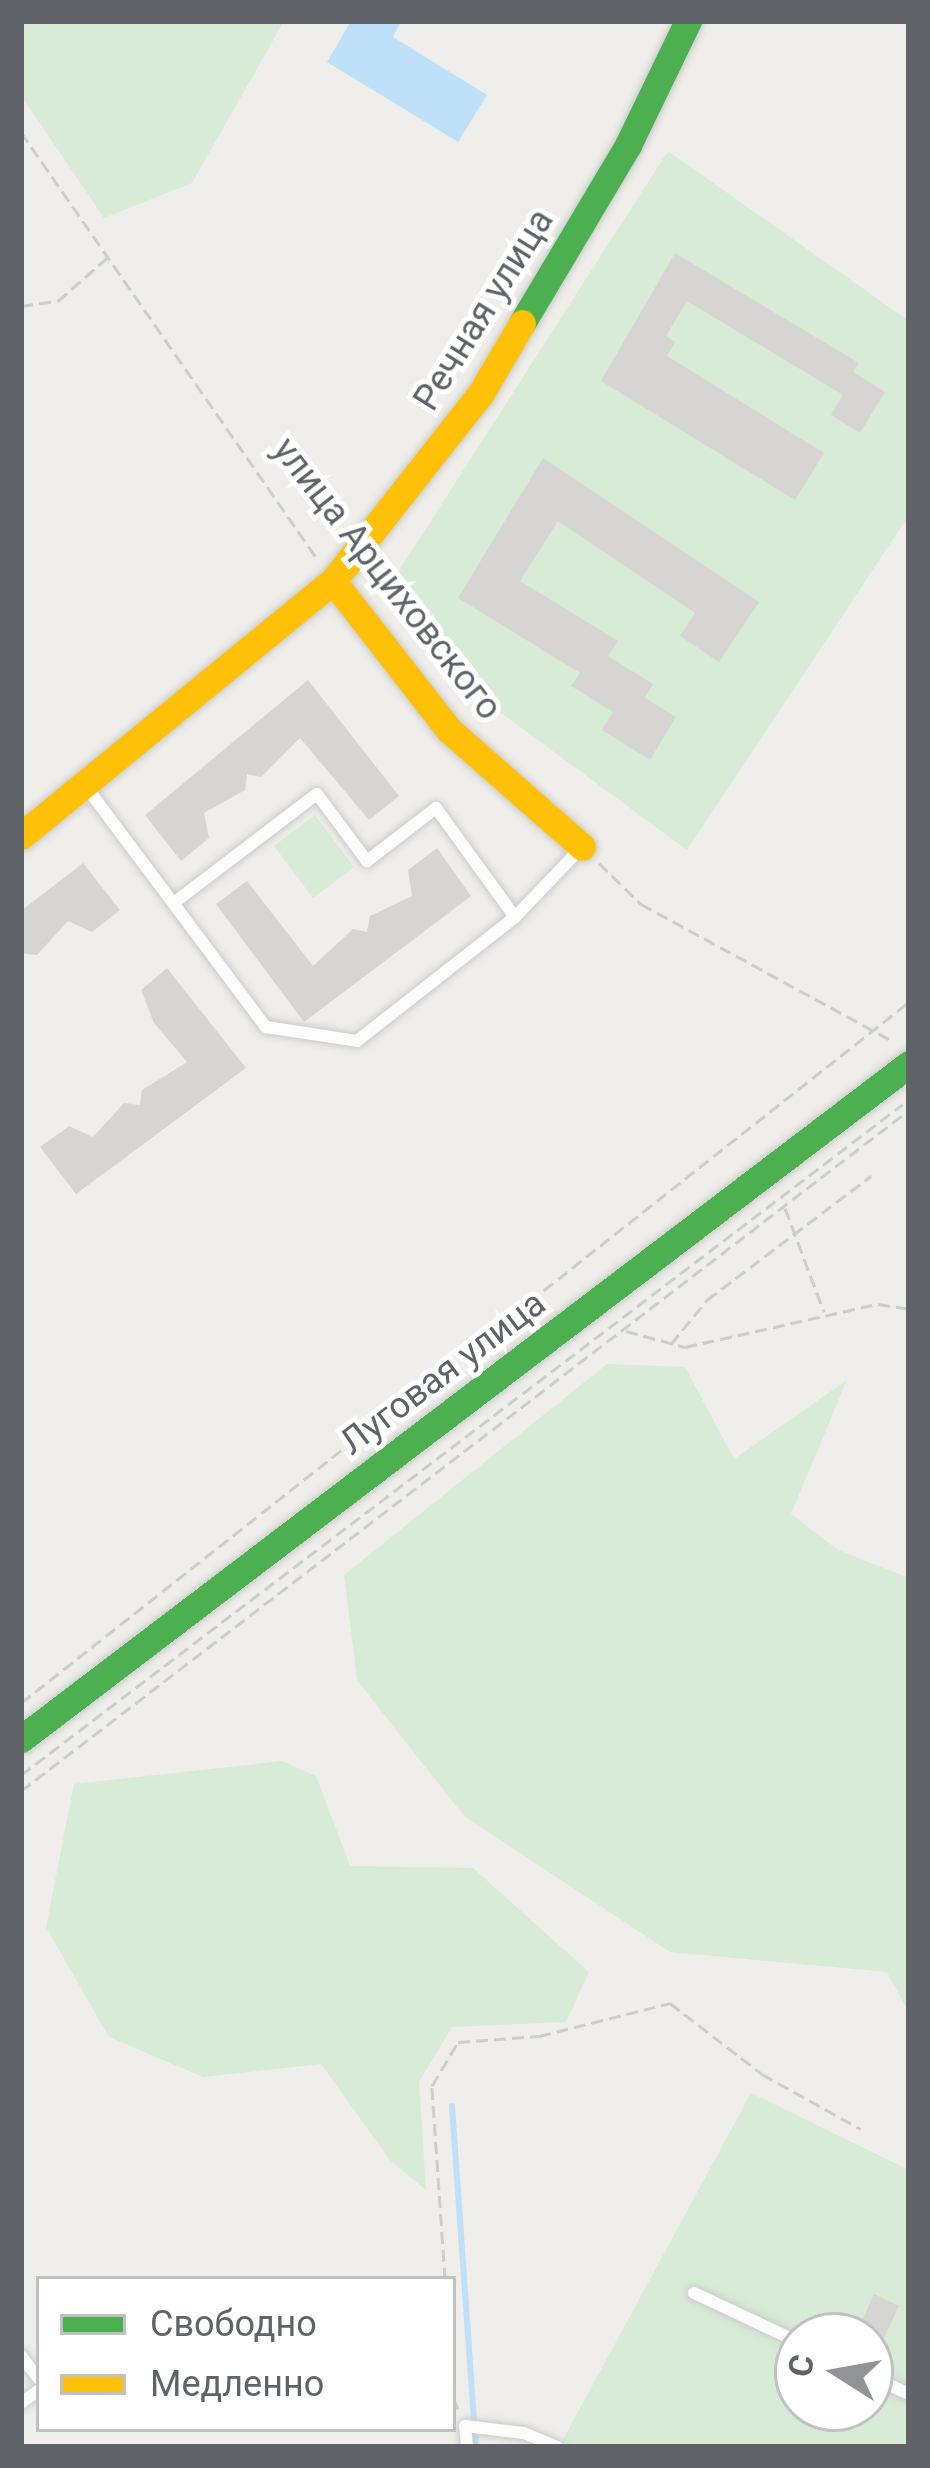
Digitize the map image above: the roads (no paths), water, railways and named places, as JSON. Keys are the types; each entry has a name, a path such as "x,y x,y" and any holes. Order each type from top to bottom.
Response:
{"street":[{"name":"Речная улица","path":"21,836 333,581 481,393 628,145 688,21"},
{"name":"улица Арциховского","path":"333,581 449,730 582,847"},
{"name":"Луговая улица","path":"21,1739 909,1064"}],"lane":[{"path":"85,786 266,1028 357,1041 515,916 582,847"},
{"path":"175,902 317,794 367,861 436,808 515,916"},
{"path":"694,2293 774,2331"},
{"path":"466,2447 465,2426 524,2432 557,2447"}],"water":[{"path":"351,21 401,21 393,37 487,95 458,142 327,62"}],"waterway":[{"path":"452,2106 476,2447"}]}
